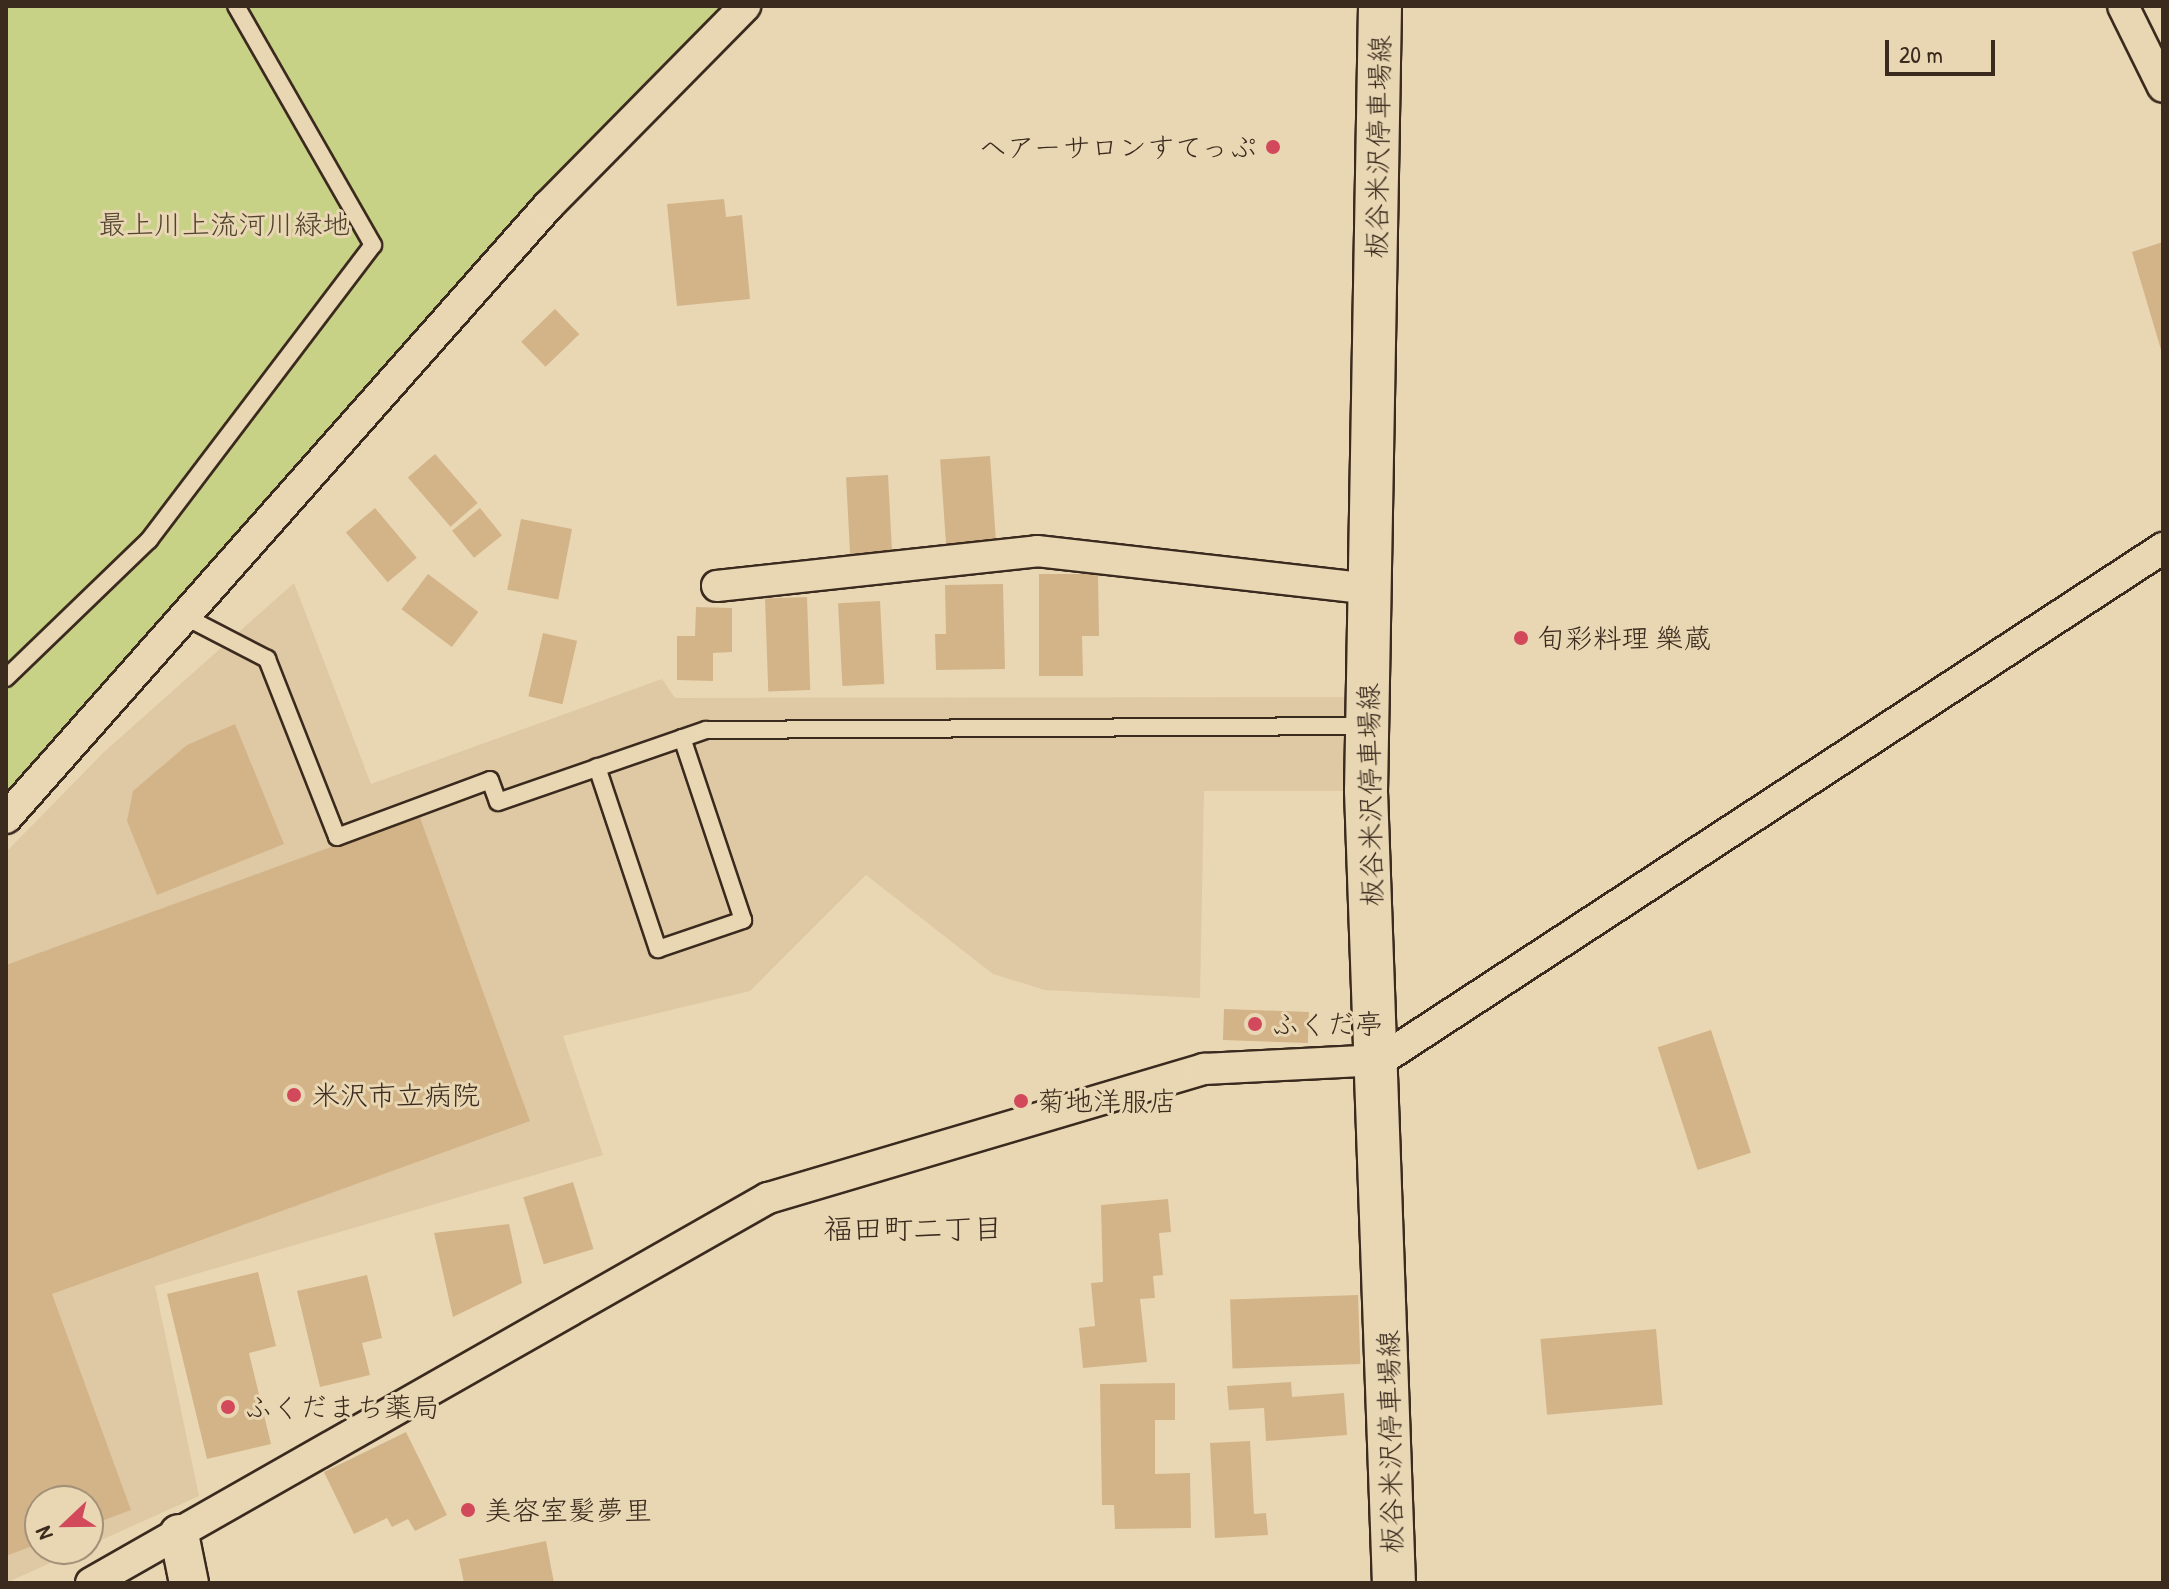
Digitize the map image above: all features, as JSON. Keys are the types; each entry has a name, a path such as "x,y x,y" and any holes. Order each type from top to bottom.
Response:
{"main road":[{"name":"板谷米沢停車場線","path":"1380,6 1366,726 1381,1060 1394,1583"}],"street":[{"path":"6,818 188,618 548,206 745,6"},
{"path":"2123,6 2163,87"},
{"path":"91,1583 768,1198 1204,1069 1381,1060 2163,548"},
{"path":"717,586 1037,551 1370,589"},
{"path":"179,1534 189,1583"}],"lane":[{"path":"6,678 149,540 373,245 236,6"},
{"path":"188,618 267,659 337,837 490,780 498,802 706,730 1366,726"},
{"path":"597,767 658,949 743,920 682,738"}],"shaded area":[{"name":"米沢市立病院","path":"294,583 371,784 662,679 675,698 1345,697 1344,791 1204,791 1200,998 1045,990 993,974 866,875 750,991 563,1036 603,1155 155,1286 199,1496 104,1539 104,1485 24,1485 24,1565 46,1565 6,1583 6,852 104,752"}],"green space":[{"name":"最上川上流河川緑地","path":"6,6 734,6 6,802"}],"building":[{"path":"724,199 726,217 742,215 750,299 677,306 667,204"},
{"path":"2163,242 2163,352 2162,353 2132,252"},
{"path":"555,309 579,334 546,367 521,342"},
{"path":"435,454 478,503 450,527 408,478"},
{"path":"990,456 996,541 946,544 940,459"},
{"path":"888,475 892,558 850,560 846,477"},
{"path":"375,508 417,558 388,582 346,532"},
{"path":"480,508 502,535 474,558 452,531"},
{"path":"521,519 572,529 558,600 507,590"},
{"path":"428,574 478,612 452,647 402,609"},
{"path":"1039,574 1098,574 1099,636 1082,636 1083,676 1039,676"},
{"path":"1003,584 1005,669 936,670 935,634 946,634 945,585"},
{"path":"807,597 810,690 768,691 765,598"},
{"path":"880,601 884,684 842,686 838,603"},
{"path":"696,607 732,608 732,652 713,653 713,681 677,680 677,636 695,636"},
{"path":"543,633 577,641 562,704 528,696"},
{"path":"235,724 284,844 157,895 127,821 133,791 187,745"},
{"path":"419,815 530,1121 52,1294 131,1510 104,1520 104,1485 24,1485 24,1549 6,1556 6,965"},
{"path":"1224,1009 1309,1012 1308,1043 1223,1040"},
{"path":"1711,1030 1751,1153 1698,1170 1658,1047"},
{"path":"573,1182 593,1249 544,1264 523,1197"},
{"path":"1168,1199 1171,1232 1159,1233 1163,1275 1153,1276 1155,1298 1140,1299 1147,1362 1083,1368 1079,1328 1095,1326 1091,1283 1103,1282 1101,1205"},
{"path":"509,1224 522,1283 453,1317 434,1233"},
{"path":"258,1272 276,1346 249,1353 271,1444 207,1459 167,1294"},
{"path":"367,1275 382,1338 362,1343 370,1375 320,1387 297,1291"},
{"path":"1358,1295 1360,1364 1232,1368 1230,1299"},
{"path":"1656,1329 1663,1405 1547,1415 1540,1339"},
{"path":"1291,1382 1292,1397 1344,1393 1347,1435 1266,1441 1264,1408 1229,1410 1227,1386"},
{"path":"1175,1383 1175,1420 1155,1420 1155,1474 1190,1473 1191,1528 1115,1529 1114,1505 1102,1505 1100,1384"},
{"path":"406,1432 447,1515 415,1531 408,1519 392,1527 387,1518 354,1534 324,1472"},
{"path":"1250,1441 1254,1514 1266,1513 1268,1535 1215,1538 1210,1443"},
{"path":"546,1541 554,1583 464,1583 459,1559"}],"place":[{"name":"ヘアーサロンすてっぷ","path":"1273,147"},
{"name":"旬彩料理 樂蔵","path":"1521,638"},
{"name":"ふくだ亭","path":"1255,1024"},
{"name":"米沢市立病院","path":"294,1095"},
{"name":"菊地洋服店","path":"1021,1101"},
{"name":"ふくだまち薬局","path":"228,1407"},
{"name":"美容室髪夢里","path":"468,1510"}],"district":[{"name":"福田町二丁目","path":"913,1228"}]}
